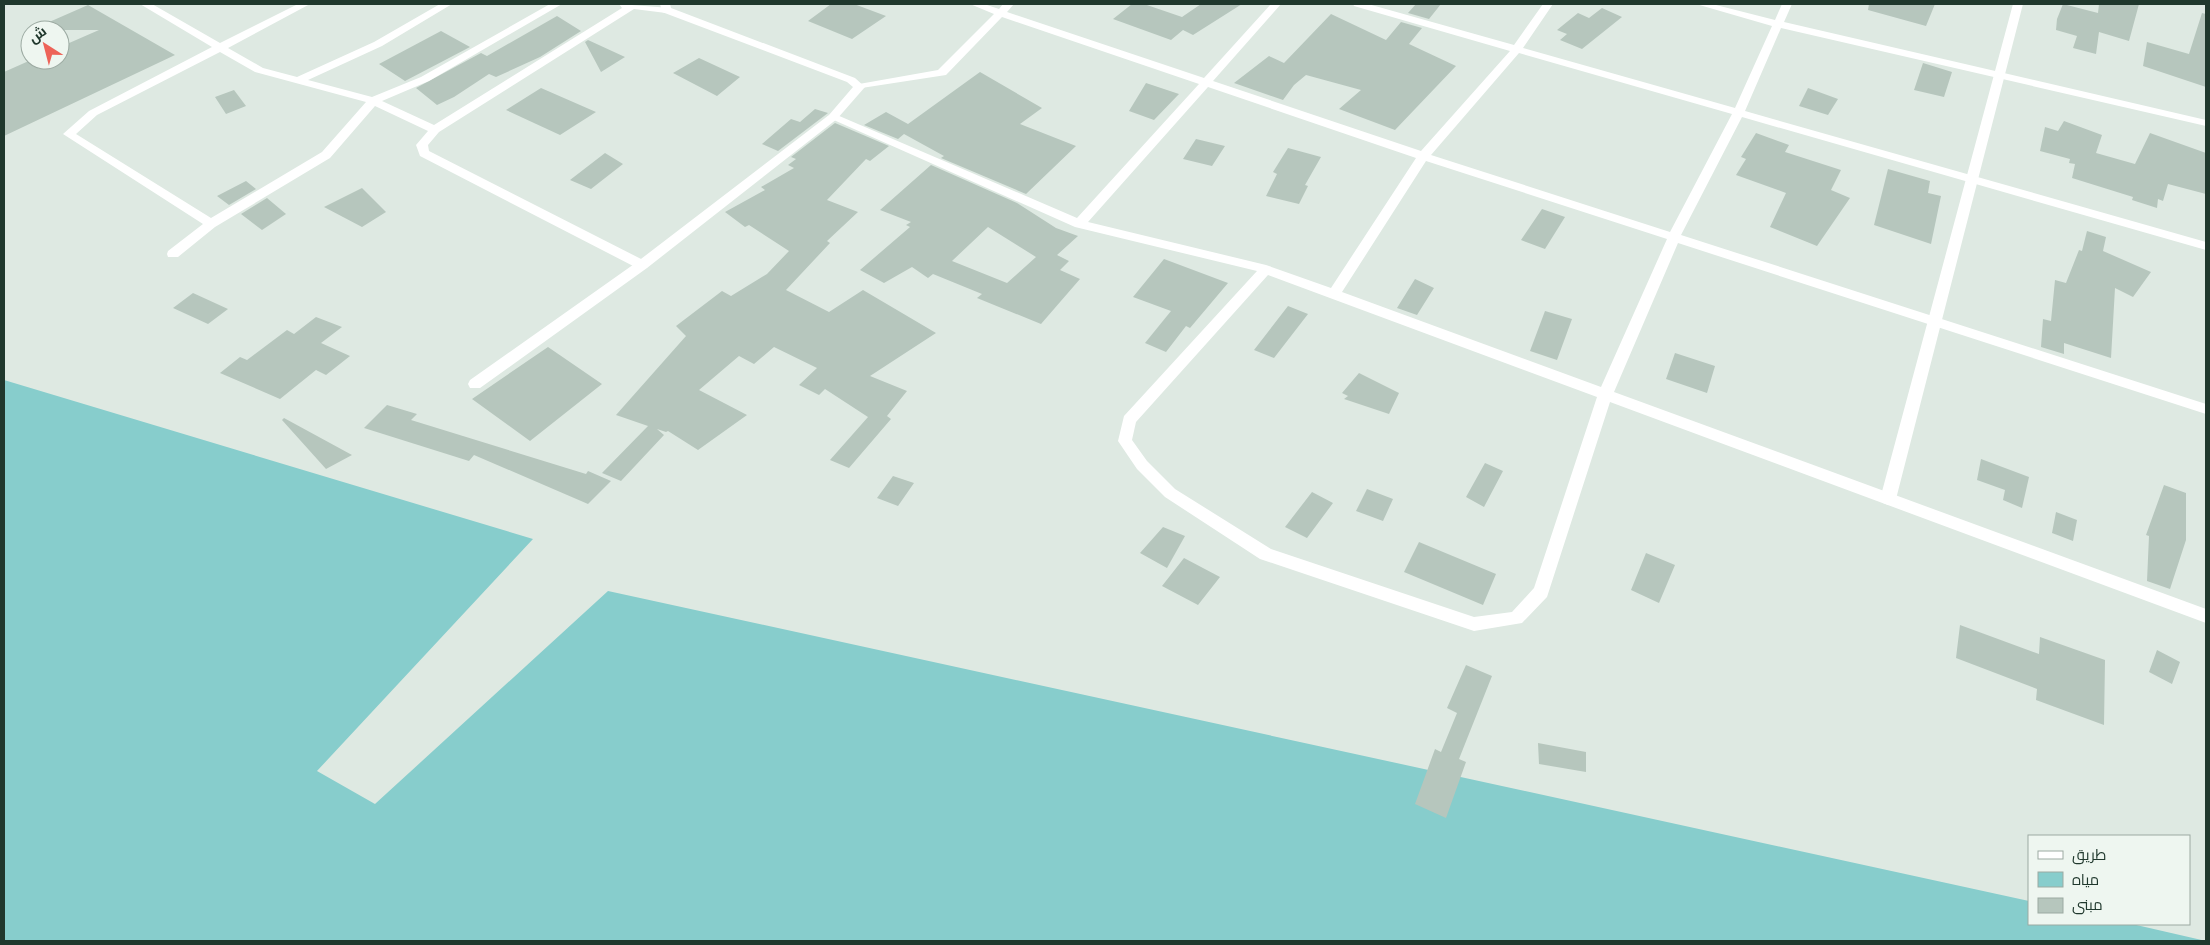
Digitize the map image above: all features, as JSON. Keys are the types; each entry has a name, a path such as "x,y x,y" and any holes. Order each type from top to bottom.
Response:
{"street":[{"path":"145,4 221,46 259,70 373,101 435,130"},
{"path":"212,224 69,134 94,112 305,4"},
{"path":"298,81 378,44 446,4"},
{"path":"173,254 212,224 326,155 373,101 425,79 557,4"},
{"path":"617,4 666,7 851,80 859,87"},
{"path":"975,4 1004,8 1204,83 1423,156 2206,409"},
{"path":"1079,224 1276,4"},
{"path":"1358,4 2206,246"},
{"path":"1333,295 1423,156 1516,50 1548,4"},
{"path":"1701,4 1777,24 2206,123"},
{"path":"1266,269 1129,420 1125,441 1142,465 1170,493 1266,554 1474,624 1516,618 1541,592 1605,395 1674,237 1738,113 1787,4"},
{"path":"1888,499 1933,321 1973,180 2018,4"},
{"path":"632,6 435,130 422,145 424,153 642,265"},
{"path":"475,384 642,265 832,117 859,87 942,73 1004,8"},
{"path":"832,117 1079,224 1266,269 2206,616"}],"water":[{"path":"4,380 533,539 317,771 375,804 608,591 2028,901 2028,925 2136,925 2206,941 4,941"}],"building":[{"path":"831,4 854,4 886,16 852,39 808,21"},
{"path":"1132,4 1144,4 1182,17 1201,4 1242,4 1193,35 1183,30 1171,40 1113,19"},
{"path":"1416,4 1441,4 1429,19 1408,13"},
{"path":"1869,4 1935,4 1926,26 1868,10"},
{"path":"2063,4 2098,13 2099,4 2139,4 2129,41 2099,32 2096,54 2073,48 2077,36 2056,30 2057,19"},
{"path":"88,5 175,55 4,136 4,72 20,65 20,70 70,70 70,43 99,30 70,30 70,20 54,20"},
{"path":"1602,8 1622,17 1582,49 1560,40 1567,34 1557,30 1578,13 1589,18"},
{"path":"2202,13 2206,14 2206,87 2143,66 2147,42 2189,54"},
{"path":"1331,14 1386,40 1401,22 1422,28 1409,44 1456,66 1395,130 1339,109 1361,90 1306,75 1294,85 1283,100 1234,83 1269,56 1284,63"},
{"path":"557,16 581,31 540,57 496,77 489,74 454,97 437,105 416,88 481,53 487,56"},
{"path":"441,31 470,47 405,81 379,64"},
{"path":"588,40 625,57 601,72 585,42"},
{"path":"699,58 740,77 717,96 673,73"},
{"path":"1923,63 1952,72 1944,97 1914,90"},
{"path":"980,72 1042,108 1020,124 1076,146 1026,194 941,158 944,156 904,134 898,139 864,125 886,112 908,124"},
{"path":"1146,83 1179,94 1154,120 1129,111"},
{"path":"541,88 596,112 560,135 506,110"},
{"path":"1808,88 1838,99 1828,115 1799,106"},
{"path":"234,90 246,106 226,114 215,97"},
{"path":"815,109 828,113 778,151 762,144 791,119 800,122"},
{"path":"2064,121 2102,135 2096,153 2135,164 2150,133 2206,153 2206,194 2168,184 2163,201 2158,199 2157,208 2132,200 2133,197 2072,178 2075,164 2069,163 2070,159 2040,151 2045,127 2058,131"},
{"path":"835,123 889,146 870,161 866,159 827,200 858,212 827,241 830,243 786,290 829,312 863,290 936,333 870,376 907,391 887,416 891,419 849,468 830,460 868,417 825,389 819,395 799,385 817,368 774,347 754,364 739,356 699,390 747,415 698,450 668,431 657,429 664,435 621,481 602,473 648,426 616,415 686,336 676,326 722,291 731,296 767,274 789,251 749,225 745,227 725,212 765,190 761,187 794,168 788,165 796,159 791,157"},
{"path":"1756,133 1789,145 1785,152 1841,170 1831,190 1850,198 1817,246 1770,227 1786,193 1736,175 1746,159 1741,157"},
{"path":"1196,139 1225,146 1212,166 1183,159"},
{"path":"1288,148 1321,157 1305,185 1308,186 1299,204 1266,196 1277,174 1273,172"},
{"path":"605,153 623,164 591,189 570,180"},
{"path":"931,165 1017,203 1056,228 1078,236 1057,255 1069,261 1060,270 1080,279 1041,324 977,298 982,294 933,274 928,278 912,267 884,283 860,270 910,227 906,225 911,222 880,210","holes":["988,227 1036,257 1007,283 952,261"]},
{"path":"1888,169 1930,181 1928,193 1941,196 1931,244 1874,225"},
{"path":"246,181 256,189 229,205 217,196"},
{"path":"362,188 386,212 362,227 324,207"},
{"path":"267,198 286,214 262,230 241,214"},
{"path":"1542,209 1565,217 1545,249 1521,240"},
{"path":"2087,231 2106,237 2103,251 2151,272 2133,297 2115,288 2111,358 2064,343 2064,354 2041,347 2043,319 2051,321 2055,280 2066,283 2079,250 2082,251"},
{"path":"1164,259 1228,283 1190,328 1186,326 1166,352 1145,343 1171,311 1133,297"},
{"path":"1415,279 1434,288 1417,315 1397,308"},
{"path":"193,293 228,309 208,324 173,308"},
{"path":"1288,306 1308,314 1274,358 1254,350"},
{"path":"1545,311 1572,319 1557,360 1530,351"},
{"path":"316,317 342,327 321,343 350,356 326,375 316,370 280,399 220,373 240,357 247,360 287,330 294,334"},
{"path":"548,347 602,384 530,441 472,399"},
{"path":"1675,353 1715,366 1707,393 1666,379"},
{"path":"1359,373 1399,393 1389,414 1344,399 1348,396 1342,393"},
{"path":"387,405 417,414 411,420 586,474 588,471 611,481 588,504 474,455 469,461 364,428"},
{"path":"284,418 352,455 326,469 282,420"},
{"path":"1981,459 2029,477 2022,508 2003,500 2005,490 1977,480"},
{"path":"1485,463 1503,471 1484,507 1466,497"},
{"path":"893,476 914,483 898,506 877,498"},
{"path":"2164,485 2186,493 2186,540 2170,589 2147,581 2149,536 2146,535"},
{"path":"1367,489 1393,499 1383,521 1356,511"},
{"path":"1312,492 1333,503 1307,538 1285,527"},
{"path":"2056,512 2077,520 2073,541 2052,533"},
{"path":"1163,527 1185,536 1167,568 1140,553"},
{"path":"1419,542 1496,574 1483,605 1404,572"},
{"path":"1646,553 1675,565 1659,603 1631,590"},
{"path":"1184,558 1220,577 1198,605 1162,586"},
{"path":"1960,625 2039,654 2040,637 2105,660 2104,725 2036,700 2037,689 1956,658"},
{"path":"2157,650 2180,662 2172,684 2149,672"},
{"path":"1466,665 1492,676 1459,759 1466,762 1446,818 1415,804 1435,749 1441,752 1457,713 1447,708"},
{"path":"1538,743 1586,752 1586,772 1539,764"}]}
